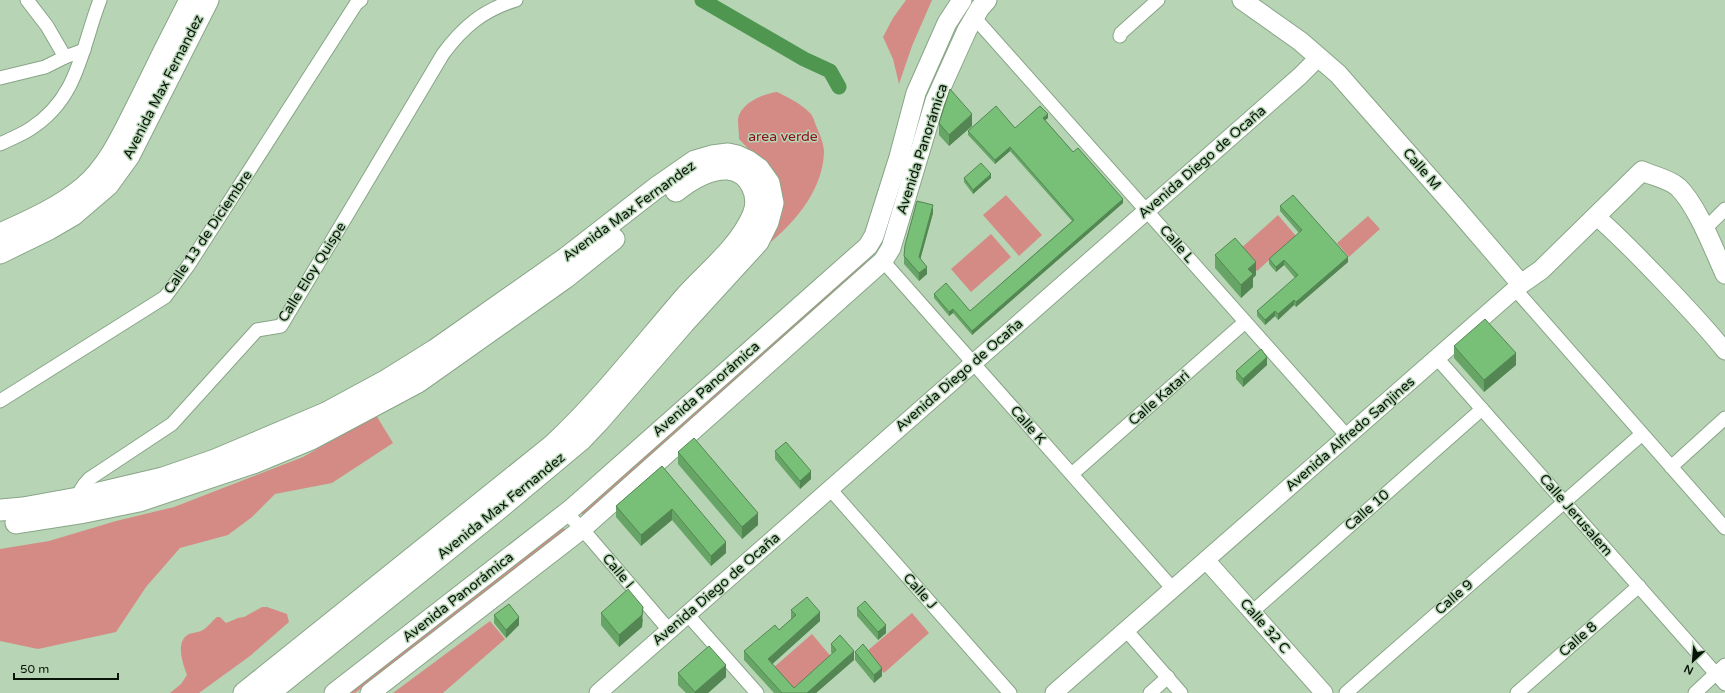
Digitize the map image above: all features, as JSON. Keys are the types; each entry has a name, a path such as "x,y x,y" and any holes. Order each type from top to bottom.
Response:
{"main road":[{"name":"Avenida Max Fernandez","path":"0,253 49,229 73,215 92,200 115,149 190,0"},
{"name":"Avenida Max Fernandez","path":"0,234 45,213 78,191 102,180 129,156 208,0"},
{"name":"Avenida Panorámica","path":"370,693 582,529 883,261 892,248 935,101 974,17 987,0"},
{"path":"1242,0 1300,41 1319,57"},
{"name":"Avenida Panorámica","path":"334,693 566,512 868,246 874,236 897,164 916,94 930,59 960,2"},
{"path":"960,2 974,17"},
{"name":"Calle M","path":"1319,57 1338,74 1412,158 1518,287"},
{"name":"Avenida Max Fernandez","path":"0,510 79,506 139,500 253,463 311,438 392,387 418,382 534,300 631,216 710,171 726,169 740,173 752,185 755,192 756,203 754,213 740,237 685,297 599,399 576,434 496,511 269,693"},
{"name":"Avenida Alfredo Sanjines","path":"1518,287 1541,270 1642,171 1670,182 1678,188 1695,211 1704,230"},
{"path":"1704,230 1725,274"},
{"path":"868,246 883,261"},
{"name":"Avenida Max Fernandez","path":"244,693 553,445 576,434"},
{"name":"Avenida Max Fernandez","path":"0,525 45,520 79,506"}],"street":[{"path":"27,0 47,26 64,57"},
{"path":"0,144 31,128 52,110 68,91 78,70 100,0"},
{"name":"Calle Eloy Quispe","path":"79,506 83,484 172,424 257,330 281,326 443,54 453,40 478,17 497,6 516,0"},
{"path":"1120,36 1121,32 1158,0"},
{"name":"Calle 13 de Diciembre","path":"0,401 165,297 192,259 358,2"},
{"name":"Calle L","path":"974,17 1347,436"},
{"path":"0,78 45,67 64,57 84,50"},
{"name":"Avenida Diego de Ocaña","path":"598,693 1304,73 1319,57"},
{"path":"1704,230 1725,209"},
{"path":"1596,216 1670,289 1708,330 1725,351"},
{"name":"Calle K","path":"883,261 1173,589"},
{"path":"1518,287 1642,434 1725,528"},
{"name":"Avenida Alfredo Sanjines","path":"1054,693 1436,357 1518,287"},
{"name":"Calle Katari","path":"1072,474 1245,322"},
{"name":"Calle Jerusalem","path":"1436,357 1639,586 1721,670 1725,684"},
{"name":"Calle 10","path":"1252,612 1482,409"},
{"path":"1671,467 1725,418"},
{"name":"Calle 9","path":"1346,693 1642,434"},
{"name":"Calle J","path":"830,489 1010,693"},
{"name":"Calle I","path":"566,512 669,630"},
{"name":"Calle 32 C","path":"1206,560 1324,693"},
{"name":"Calle 8","path":"1517,693 1639,586"},
{"path":"687,614 757,693"},
{"path":"1126,630 1182,693"},
{"path":"1695,693 1721,670"},
{"path":"1150,693 1168,678"}],"green space":[{"path":"906,0 932,0 912,46 899,84 893,59 883,37 893,18"},
{"name":"area verde","path":"777,92 799,104 811,114 822,140 824,152 823,165 819,178 807,202 791,223 771,242 764,232 756,157 739,139 738,120 743,109 753,100"},
{"path":"1006,195 1042,235 1019,256 983,215"},
{"path":"1278,215 1296,236 1257,271 1239,250"},
{"path":"1368,216 1380,229 1349,257 1337,243"},
{"path":"991,234 1011,257 971,292 951,269"},
{"path":"865,262 867,264 584,514 582,514 581,512"},
{"path":"376,415 393,443 332,483 275,494 252,517 228,535 180,548 146,587 116,632 38,649 0,641 0,549 49,541 116,521 174,507 303,457"},
{"path":"563,528 565,531 355,693 349,693"},
{"path":"262,607 267,607 287,614 289,622 250,656 199,693 170,693 181,684 187,675 181,655 181,644 186,636 203,630 217,617 220,617 226,623 244,617"},
{"path":"912,613 929,633 884,673 866,652"},
{"path":"490,621 505,639 443,693 393,693"},
{"path":"812,634 833,659 795,693 773,668"}],"building":[{"path":"950,89 972,114 949,135 939,123"},
{"path":"996,106 1015,128 1040,106 1048,114 1043,118 1073,152 1078,148 1123,199 972,331 953,309 949,312 934,294 946,283 970,311 1074,220 1010,147 995,160 968,131"},
{"path":"981,163 991,174 973,190 964,178"},
{"path":"1293,195 1348,257 1296,302 1294,300 1278,314 1275,311 1265,320 1257,311 1298,275 1284,260 1276,267 1269,259 1302,230 1280,206"},
{"path":"917,201 933,205 919,257 927,267 919,273 904,256 905,245"},
{"path":"1235,238 1256,262 1248,269 1253,274 1241,285 1215,255"},
{"path":"1485,319 1516,353 1484,380 1454,346"},
{"path":"1261,349 1267,357 1243,379 1236,371"},
{"path":"694,438 758,513 742,527 678,452"},
{"path":"786,442 811,471 800,481 775,451"},
{"path":"662,466 726,542 711,556 672,509 641,535 616,506"},
{"path":"628,589 643,607 642,615 619,635 601,613"},
{"path":"807,597 820,612 768,659 794,688 836,650 831,644 840,635 854,651 807,693 782,693 744,651 775,625 779,630 796,615 791,610"},
{"path":"865,601 886,625 878,632 857,608"},
{"path":"509,604 519,617 506,630 494,615"},
{"path":"863,644 882,668 874,675 855,652"},
{"path":"709,646 726,665 695,692 678,673"}],"waterway":[{"path":"702,0 804,59 830,71 839,87"}]}
